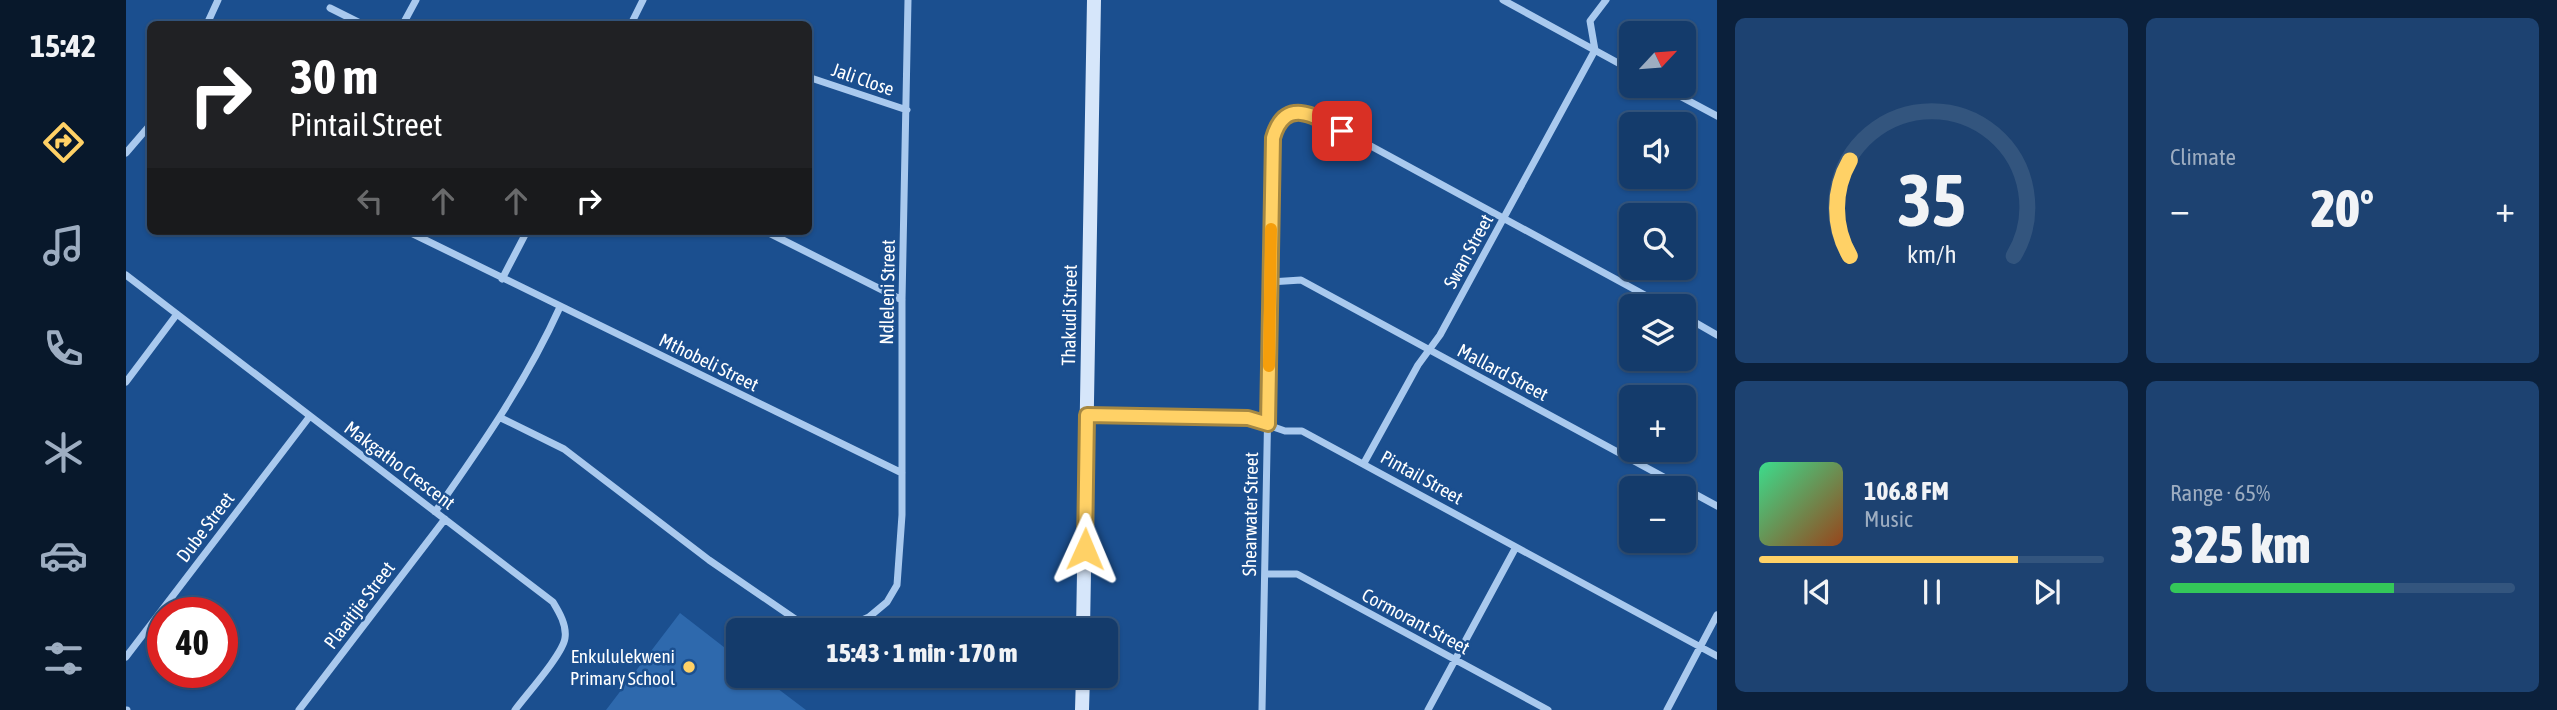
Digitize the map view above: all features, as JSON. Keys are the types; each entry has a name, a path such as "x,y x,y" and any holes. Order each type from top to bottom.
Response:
{"street":[{"path":"208,21 218,0"},
{"path":"404,21 415,0"},
{"path":"632,21 643,0"},
{"name":"Ndleleni Street","path":"501,418 564,449 709,560 798,621 834,629 869,617 887,602 897,585 901,552 902,300 908,0"},
{"name":"Thakudi Street","path":"1083,618 1094,0"},
{"path":"1503,0 1619,63"},
{"path":"1595,50 1590,21 1606,0"},
{"path":"330,8 356,21"},
{"name":"Swan Street","path":"1364,463 1418,365 1440,335 1595,50"},
{"name":"Jali Close","path":"812,78 907,110"},
{"path":"1683,98 1717,116"},
{"name":"Shearwater Street","path":"1262,710 1273,138 1281,121 1290,115 1305,112 1312,114 1503,218"},
{"path":"126,153 147,128"},
{"path":"1503,218 1643,294"},
{"name":"Mthobeli Street","path":"415,235 902,473"},
{"path":"502,279 525,235"},
{"path":"773,235 902,300"},
{"name":"Makgatho Crescent","path":"126,275 553,602 565,626 561,650 515,710"},
{"name":"Mallard Street","path":"1270,282 1301,281 1717,506"},
{"path":"435,512 501,418 543,345 560,307"},
{"path":"126,382 177,314"},
{"path":"1696,323 1717,335"},
{"name":"Pintail Street","path":"1087,415 1248,418 1285,430 1302,431 1717,656"},
{"name":"Dube Street","path":"126,657 310,416"},
{"name":"Plaaitjie Street","path":"299,710 444,519"},
{"path":"1428,710 1516,547"},
{"name":"Cormorant Street","path":"1265,574 1297,575 1548,710"},
{"path":"1667,710 1717,615"},
{"path":"1082,710 1083,688"}],"shaded area":[{"name":"Enkululekweni Primary School","path":"680,613 726,649 726,688 777,688 806,710 606,710"}],"slow traffic":[{"path":"1269,366 1271,229"}],"place":[{"name":"Enkululekweni Primary School","path":"689,667"}],"route":[{"path":"1085,549 1087,415 1248,418 1268,424 1275,129 1290,115 1305,112 1342,131"}]}
